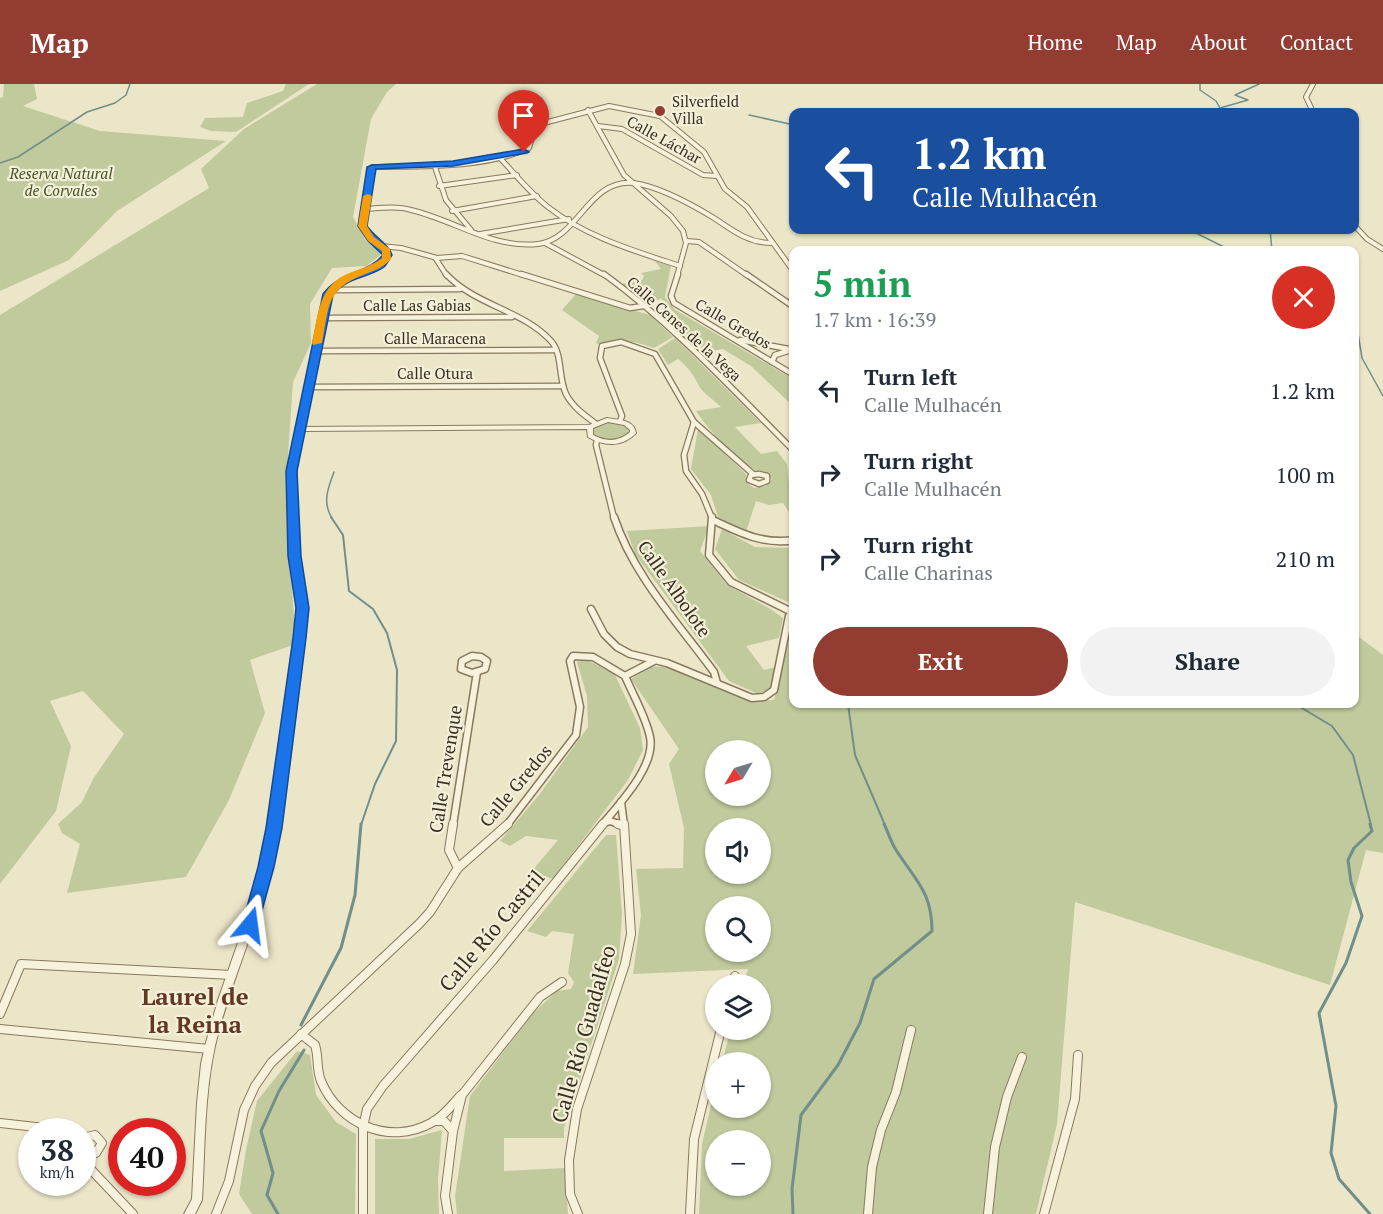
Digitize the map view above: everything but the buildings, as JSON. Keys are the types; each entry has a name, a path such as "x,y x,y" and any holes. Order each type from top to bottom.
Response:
{"street":[{"path":"1311,108 1306,97 1313,84"},
{"path":"189,1214 197,1200 209,1049 221,1003 250,925 266,867 300,638 302,608 295,556 291,471 315,351 326,298 331,290 347,278 380,264 386,259 387,250 371,239 363,226 372,167 434,164 515,154 529,148 535,128 540,124 603,106 617,106 660,116 704,152 725,189 747,207 789,266"},
{"path":"588,110 621,171 674,220 687,241 699,242 789,304"},
{"name":"Calle Láchar","path":"598,126 622,129 704,175 717,176"},
{"path":"499,157 537,196 606,241 663,260 680,263"},
{"path":"434,164 446,204 473,232"},
{"path":"439,186 517,175"},
{"path":"366,209 407,209 508,244 545,243 560,237 571,220 588,202 614,186 631,182 704,212 753,242 771,243"},
{"path":"452,211 537,196"},
{"path":"480,234 571,220"},
{"path":"1359,230 1383,249"},
{"name":"Calle Gredos","path":"687,241 671,296 674,303 789,372"},
{"name":"Calle Cenes de la Vega","path":"545,243 599,271 643,306 690,346 789,446"},
{"path":"381,246 390,245 436,259 446,256 462,256 630,308 643,306"},
{"path":"299,432 591,428 607,420 620,421 633,429 630,436 619,441 597,440 591,428 572,403 563,386 553,342 531,327 461,289 444,273 436,259"},
{"path":"331,290 461,289"},
{"name":"Calle Las Gabias","path":"322,318 512,317"},
{"path":"733,339 789,349"},
{"path":"620,421 622,416 600,358 602,346 614,341 647,349 655,354 694,422 753,474"},
{"name":"Calle Maracena","path":"315,351 554,350"},
{"path":"772,362 775,355 789,351"},
{"name":"Calle Otura","path":"308,387 563,386"},
{"path":"694,422 684,455 686,471 702,494 712,520 709,555 731,582 789,609"},
{"name":"Calle Albolote","path":"597,440 596,445 615,521 624,543 637,566 714,672 717,683"},
{"path":"712,520 765,542 789,540"},
{"path":"591,609 610,642 630,654 667,663 752,698 769,696 774,690 789,616"},
{"name":"Calle Gredos","path":"216,1214 229,1180 244,1110 255,1086 271,1063 419,924 430,912 458,868 506,827 576,735 582,709 570,661 573,656 585,655 618,670 625,676"},
{"path":"625,676 654,661"},
{"name":"Calle Trevenque","path":"458,868 449,850 477,672"},
{"name":"Calle Río Castril","path":"363,1214 363,1127 367,1109 383,1086 493,960 621,802 647,764 651,749 646,722 626,684 625,676"},
{"name":"Calle Río Guadalfeo","path":"578,1214 570,1194 569,1160 577,1109 625,964 631,934 621,802"},
{"path":"603,824 610,821 624,826"},
{"path":"0,1014 21,964 232,975"},
{"path":"301,1034 313,1041 317,1052 318,1073 327,1094 341,1112 363,1127 385,1133 409,1132 434,1121 462,1095 540,997 562,982"},
{"path":"0,1029 209,1049"},
{"path":"868,1214 872,1167 881,1130 896,1092 911,1030"},
{"path":"690,1214 694,1140 718,1040"},
{"path":"1044,1214 1075,1099 1077,1055"},
{"path":"988,1214 994,1147 1022,1057"},
{"path":"448,1214 445,1196 453,1131 462,1095"},
{"path":"434,1121 444,1121 453,1131"},
{"path":"0,1124 18,1126"},
{"path":"96,1137 99,1137 101,1146 96,1152"},
{"path":"96,1174 133,1214"}],"green space":[{"name":"Reserva Natural de Corvales","path":"4,84 34,84 37,99 23,106 100,131 226,141 117,211 69,260 0,291 0,98 3,97"},
{"path":"286,84 309,84 236,132 211,131 200,127 205,118 243,117 247,103 283,91"},
{"path":"317,84 396,84 387,92 371,119 353,217 366,241 382,254 366,266 332,268 310,304 311,343 293,382 288,455 291,572 296,644 250,660 265,713 229,800 186,877 67,893 80,844 62,833 58,824 82,802 93,779 124,734 83,691 50,701 71,746 56,811 0,884 0,315 209,188 201,169 244,129"},
{"path":"655,261 671,266 665,297 674,309 789,377 789,402 751,366 723,349 706,352 668,319 678,317 662,299 645,302 622,284 642,280 644,276 641,273 661,269"},
{"path":"576,294 650,315 673,337 654,348 620,340 600,345 596,343 599,336 562,310"},
{"path":"675,338 761,423 735,427 761,454 777,451 787,464 789,512 783,503 769,505 756,501 746,532 718,517 711,495 691,469 698,429 746,474 746,482 754,488 766,486 772,479 754,470 715,435 696,411 721,407 703,391 685,365 678,359 668,365 658,349"},
{"path":"613,422 627,426 629,431 627,435 609,440 593,433 597,425"},
{"path":"709,526 700,551 727,585 783,618 779,638 746,646 764,670 776,667 770,689 758,694 729,681 635,554 627,531"},
{"path":"722,529 755,547 789,548 789,603 739,580 715,549"},
{"path":"1359,637 1383,655 1383,853 1366,850 1330,985 1075,902 1057,1124 1036,1214 699,1214 702,1144 705,1131 705,1196 771,1196 771,1130 705,1130 708,1118 771,1118 771,1052 725,1052 728,1040 771,1040 771,974 747,974 748,969 633,974 641,915 636,869 683,868 684,828 669,764 679,749 631,679 651,667 663,666 751,701 774,700 789,641 789,708 1359,708"},
{"path":"584,659 614,673 640,728 643,750 628,780 553,879 531,872 558,840 526,836 510,846 500,841 539,795 588,727 587,696 577,662"},
{"path":"606,835 616,835 622,914 619,959 564,1128 564,1138 504,1138 504,1171 565,1168 568,1214 457,1214 455,1196 470,1096 533,1013 557,991 571,989 574,982 568,973 574,934 552,931 546,937 527,931"},
{"path":"297,1051 310,1055 316,1095 336,1122 356,1134 355,1214 252,1214 239,1194 257,1101"},
{"path":"442,1130 438,1179 439,1214 375,1214 375,1139 409,1139"}],"waterway":[{"path":"0,163 18,157 87,112 115,103 126,95 130,84"},
{"path":"1200,84 1200,90 1216,101 1220,108"},
{"path":"1220,108 1248,100 1235,95 1259,84"},
{"path":"749,115 789,124"},
{"path":"1198,234 1222,246"},
{"path":"1270,234 1272,246"},
{"path":"1359,339 1362,358 1383,396"},
{"path":"332,518 327,501 334,472"},
{"path":"331,517 343,535 349,591 373,609 387,633 397,670 396,741 375,784 361,825"},
{"path":"849,708 855,755 885,825"},
{"path":"1302,708 1332,726 1353,755 1371,825"},
{"path":"301,1025 341,948 355,895 361,824"},
{"path":"793,1214 792,1189 801,1115 838,1065 860,1023 874,979 932,931 926,896 894,847 884,824"},
{"path":"1370,824 1372,831 1354,848 1348,860 1351,882 1362,916 1346,963 1319,1013 1336,1106 1331,1153 1339,1179 1370,1214"},
{"path":"278,1214 267,1195 273,1173 261,1131 279,1091 304,1050"}],"slow traffic":[{"path":"317,343 326,298 331,290 347,278 380,264 388,255 387,250 371,239 363,226 362,220 368,196"}],"place":[{"name":"Silverfield Villa","path":"660,111"}],"district":[{"name":"Laurel de la Reina","path":"195,1011"}],"route":[{"path":"250,925 274,828 300,638 302,608 295,556 291,471 326,298 336,284 380,264 388,255 387,250 371,239 363,226 362,220 366,209 372,167 453,163 524,152"}]}
